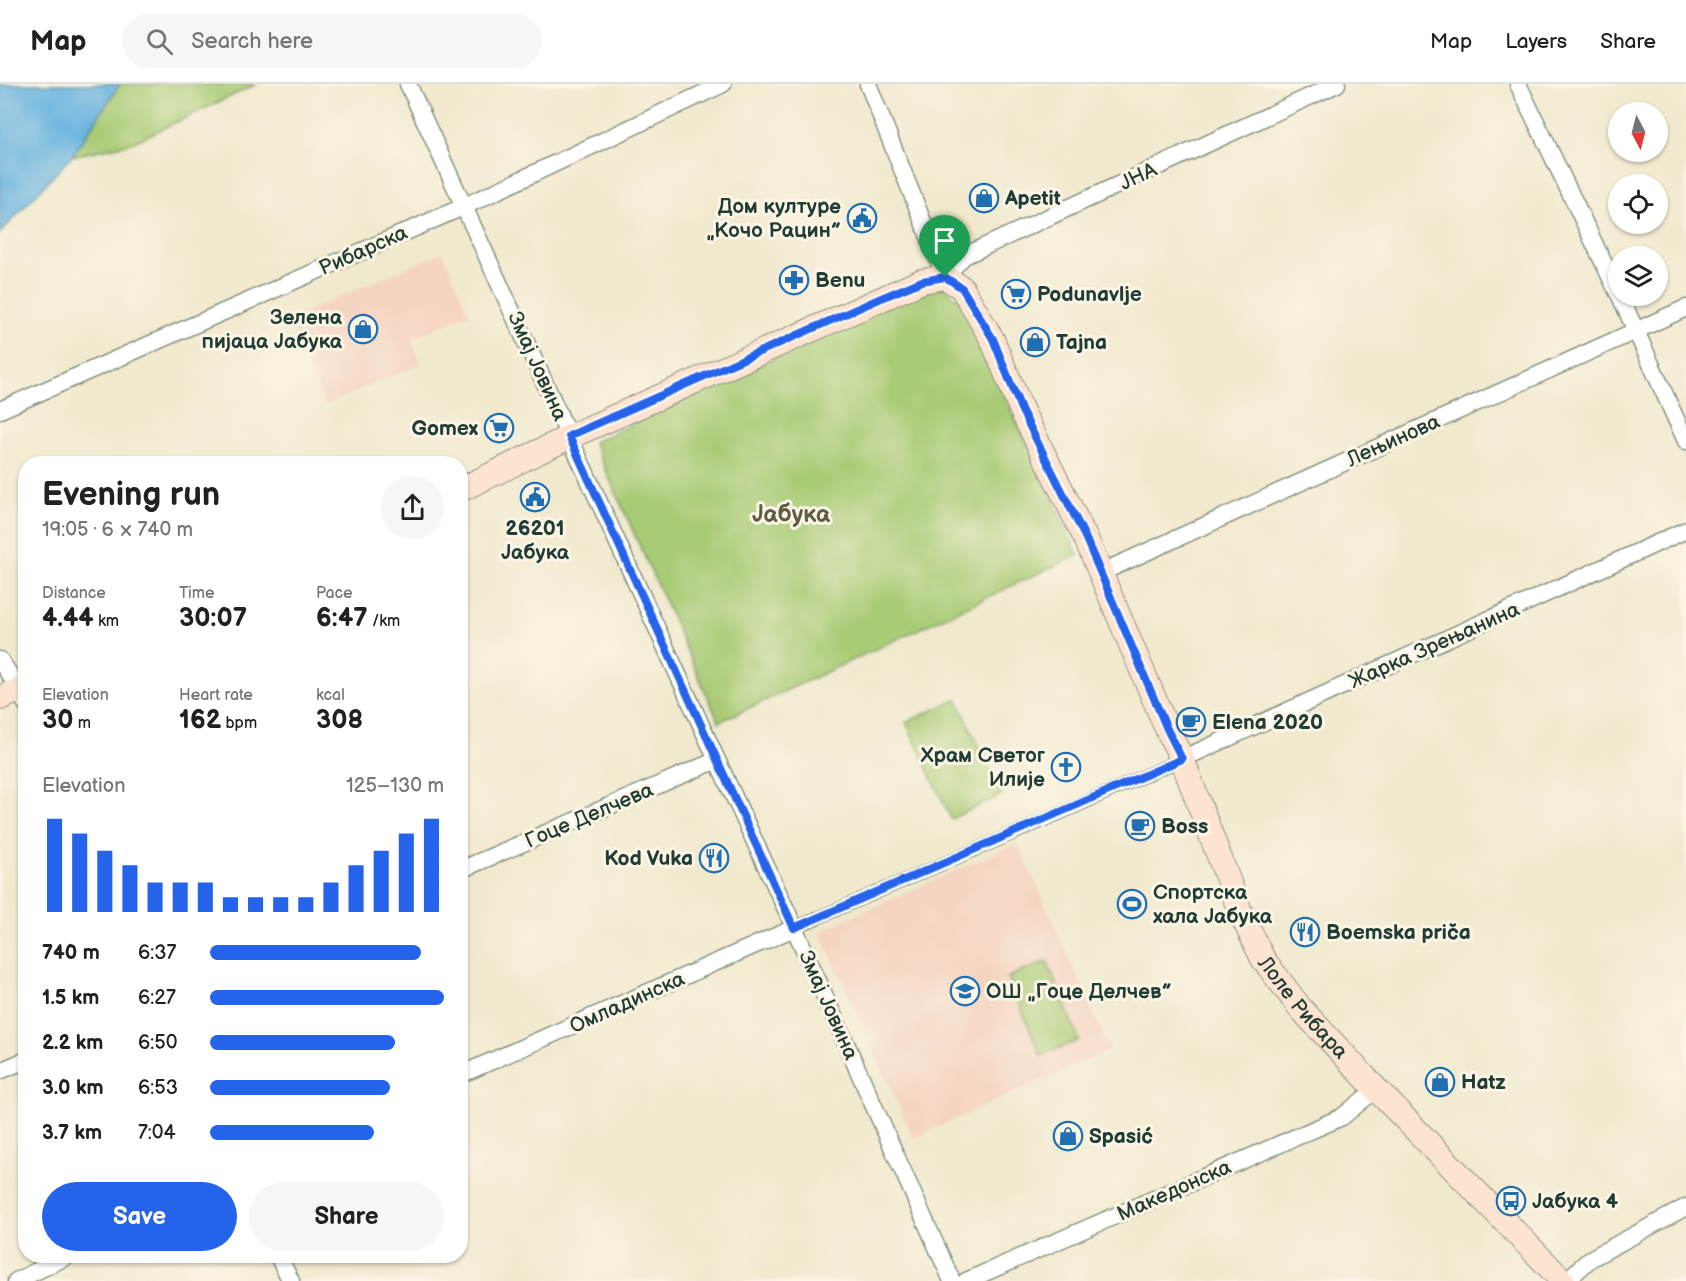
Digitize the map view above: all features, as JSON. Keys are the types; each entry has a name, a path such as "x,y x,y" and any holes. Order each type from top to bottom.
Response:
{"main road":[{"path":"468,486 569,436 879,299 922,281 945,277"},
{"name":"Лоле Рибара","path":"945,277 962,288 993,339 1021,409 1086,539 1182,759 1241,914 1263,959 1301,1009 1376,1089 1565,1281"}],"street":[{"name":"Змај Јовина","path":"408,84 794,928 952,1281"},
{"name":"Рибарска","path":"0,410 465,206 723,84"},
{"name":"Лоле Рибара","path":"868,84 945,277"},
{"name":"ЈНА","path":"945,277 964,256 1337,84"},
{"path":"1518,84 1608,271"},
{"path":"1625,306 1686,441"},
{"name":"Лењинова","path":"1100,573 1686,308"},
{"name":"Жарка Зрењанина","path":"1182,759 1686,530"},
{"path":"0,660 18,694"},
{"path":"794,928 1182,759"},
{"name":"Гоце Делчева","path":"468,867 717,760"},
{"name":"Омладинска","path":"468,1071 794,928"},
{"path":"0,1071 18,1063"},
{"name":"Македонска","path":"966,1281 1342,1117 1376,1089"},
{"path":"1565,1281 1590,1259 1686,1207"},
{"path":"16,1281 53,1263"},
{"path":"282,1263 291,1281"}],"shaded area":[{"name":"Зелена пијаца Јабука","path":"443,252 469,314 411,339 421,364 325,405 288,319"},
{"name":"ОШ „Гоце Делчев”","path":"1018,843 1110,1050 913,1138 820,931"}],"green space":[{"path":"120,84 257,84 132,143 72,156"},
{"path":"944,288 961,301 1078,555 719,722 593,442 923,289"},
{"path":"957,699 1002,795 951,819 906,722"},
{"path":"1047,961 1079,1040 1041,1056 1008,977"}],"water":[{"path":"0,84 120,84 72,156 0,233"}],"place":[{"name":"Apetit","path":"984,198"},
{"name":"Дом културе „Кочо Рацин”","path":"862,218"},
{"name":"Benu","path":"794,280"},
{"name":"Podunavlje","path":"1016,294"},
{"name":"Зелена пијаца Јабука","path":"363,329"},
{"name":"Tajna","path":"1035,342"},
{"name":"Gomex","path":"499,428"},
{"name":"26201 Јабука","path":"535,497"},
{"name":"Elena 2020","path":"1191,722"},
{"name":"Храм Светог Илије","path":"1066,767"},
{"name":"Boss","path":"1140,826"},
{"name":"Kod Vuka","path":"714,858"},
{"name":"Спортска хала Јабука","path":"1132,904"},
{"name":"Boemska priča","path":"1305,932"},
{"name":"ОШ „Гоце Делчев”","path":"965,991"},
{"name":"Hatz","path":"1440,1082"},
{"name":"Spasić","path":"1068,1136"},
{"name":"Јабука 4","path":"1511,1201"}],"district":[{"name":"Јабука","path":"791,514"}],"route":[{"path":"945,277 962,288 993,339 1021,409 1086,539 1182,759 794,928 569,436 879,299 922,281 945,277"}]}
